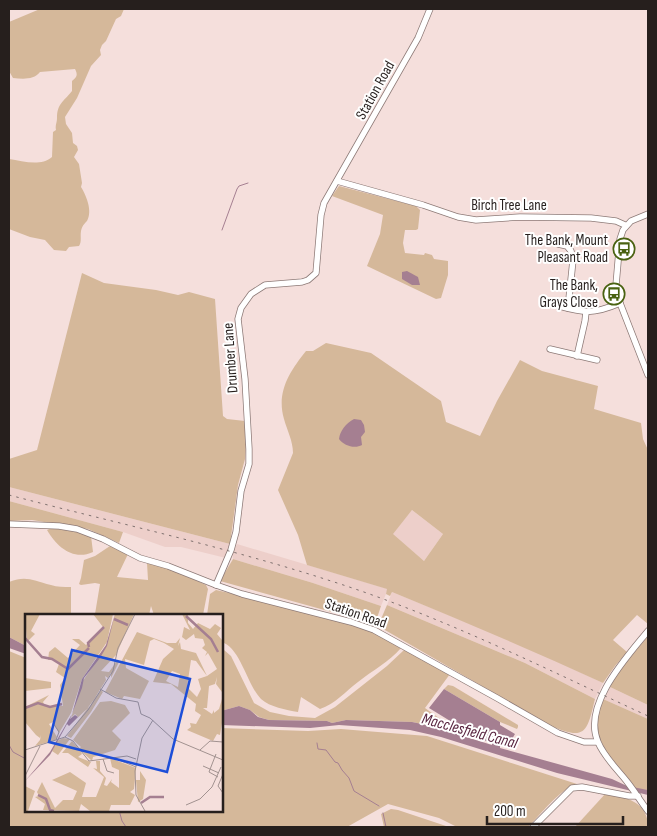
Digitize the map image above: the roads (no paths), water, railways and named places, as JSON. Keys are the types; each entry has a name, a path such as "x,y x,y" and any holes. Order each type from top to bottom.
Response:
{"street":[{"name":"Station Road","path":"337,181 418,38 430,9"},
{"name":"Birch Tree Lane","path":"337,181 386,194 458,217 476,220 520,217 591,218 616,220 626,226"},
{"name":"Drumber Lane","path":"216,585 231,550 236,531 241,492 249,464 239,327 240,308 251,294 265,285 302,282 308,280 316,273 321,215 324,203 337,181"},
{"path":"648,214 640,216 626,226 620,239 616,277 617,293 648,375"},
{"path":"558,244 567,246 572,255 568,308"},
{"path":"547,303 586,312 600,310 620,302"},
{"path":"578,356 586,321 586,312"},
{"path":"550,349 597,360"},
{"name":"Station Road","path":"9,524 59,526 77,529 104,539 140,558 168,566 242,594 351,622 374,630 558,733 584,742 597,742"},
{"path":"648,631 609,681 594,721 595,735 601,749 648,811"},
{"path":"533,827 572,788 582,787 638,796"}],"water":[{"path":"407,271 418,277 420,285 412,285 402,279 402,272"},
{"path":"354,419 361,420 365,432 361,437 362,445 356,447 347,445 339,439 344,428"},
{"path":"9,637 25,645 25,654 9,648"},
{"name":"Macclesfield Canal","path":"444,689 500,722 500,725 515,734 509,744 500,745 500,748 612,779 627,786 648,790 648,795 557,773 441,737 410,730 339,725 310,728 222,725 222,711 239,706 250,710 258,717 269,720 327,721 332,723 346,720 412,722 492,745 492,743 478,738 429,708"}],"waterway":[{"path":"222,230 237,189 239,186 248,183"},
{"path":"317,743 318,749 326,750 335,762 338,763 349,778 354,791 379,806"},
{"path":"9,745 13,752 25,758"},
{"path":"119,811 126,827"},
{"path":"383,813 386,827"}],"railway":[{"path":"9,495 251,557 372,595 452,626 648,716"}],"place":[{"name":"The Bank, Mount Pleasant Road","path":"624,249"},
{"name":"The Bank, Grays Close","path":"614,294"}]}
